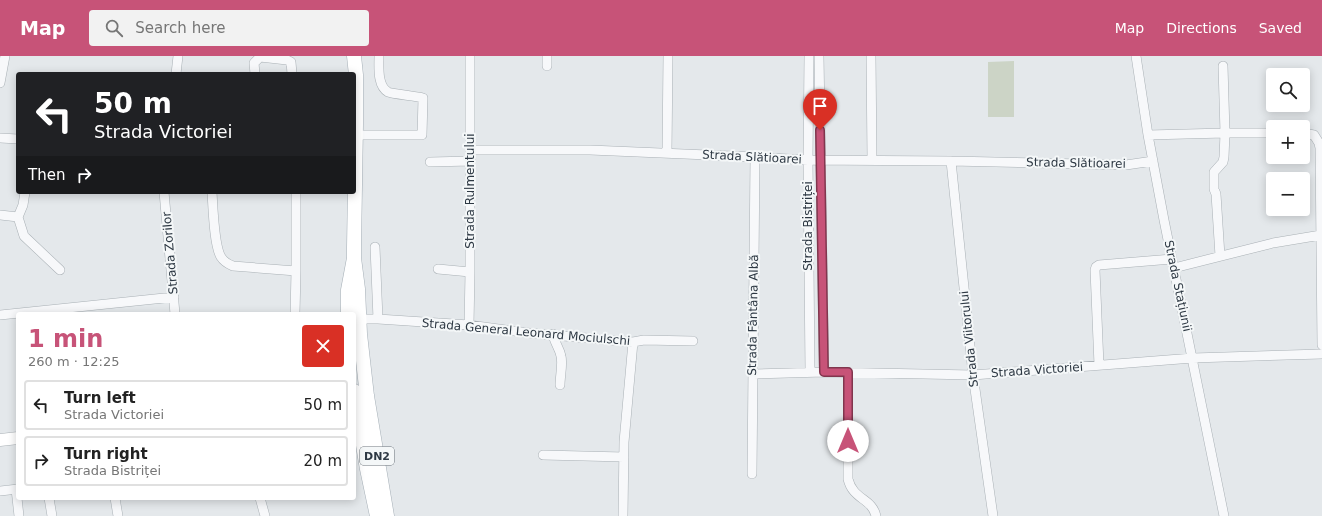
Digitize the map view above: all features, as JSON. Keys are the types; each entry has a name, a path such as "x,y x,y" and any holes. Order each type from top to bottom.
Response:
{"main road":[{"name":"DN2","path":"354,56 356,72"},
{"name":"DN2","path":"356,75 356,135"},
{"name":"DN2","path":"355,194 354,258 358,289 355,312"},
{"name":"DN2","path":"356,322 360,334 357,427 377,516"},
{"name":"DN2","path":"358,392 387,516"},
{"path":"0,440 16,438"}],"street":[{"path":"0,82 5,56"},
{"path":"176,72 178,56"},
{"path":"356,135 422,135 423,98 388,92 382,86 379,56"},
{"name":"Strada Rulmentului","path":"468,325 470,272 470,56"},
{"path":"546,66 547,56"},
{"path":"668,56 668,153"},
{"name":"Strada Bistriței","path":"809,56 808,160 810,372"},
{"name":"Strada Bistriței","path":"819,56 824,372"},
{"path":"871,56 872,160"},
{"name":"Strada Stațiunii","path":"1136,56 1148,135 1224,516"},
{"path":"255,72 254,63 260,57 287,60 291,62 292,71"},
{"path":"1220,256 1216,194 1214,189 1214,172 1220,166 1224,157 1225,133 1223,66"},
{"path":"1148,135 1266,133"},
{"path":"1310,133 1314,135 1320,143 1322,345"},
{"path":"0,138 16,139"},
{"name":"Strada Slătioarei","path":"470,150 561,150 668,153 808,160 950,161 1126,165 1153,161"},
{"name":"Strada Fântâna Albă","path":"752,474 754,157"},
{"path":"430,162 470,161"},
{"name":"Strada Viitorului","path":"950,161 973,375 993,516"},
{"path":"25,194 23,205 18,217 24,236 60,270"},
{"name":"Strada Zorilor","path":"164,194 176,312"},
{"path":"212,194 217,247 221,257 226,263 233,266 296,271"},
{"path":"295,312 296,194"},
{"path":"0,215 18,217"},
{"path":"1099,365 1095,270 1099,265 1173,264 1220,256 1273,243 1321,235"},
{"path":"375,247 378,319"},
{"path":"438,269 470,272"},
{"path":"29,312 174,297"},
{"path":"0,315 16,313"},
{"name":"Strada General Leonard Mociulschi","path":"356,316 468,325 529,333 633,342 644,340 694,340"},
{"path":"553,334 554,342 558,345 561,358 560,385"},
{"path":"623,516 624,442 633,342"},
{"name":"Strada Victoriei","path":"753,374 848,372 973,375 1193,358 1322,354"},
{"path":"848,372 848,479 854,492 874,508 876,516"},
{"path":"543,455 624,457"},
{"path":"0,491 16,489"},
{"path":"18,500 19,516"},
{"path":"49,500 52,516"},
{"path":"115,500 118,516"},
{"path":"261,500 265,516"}],"shaded area":[{"path":"1014,61 1014,117 988,117 988,62"}],"route":[{"path":"820,130 824,372 848,372 848,441"}]}
